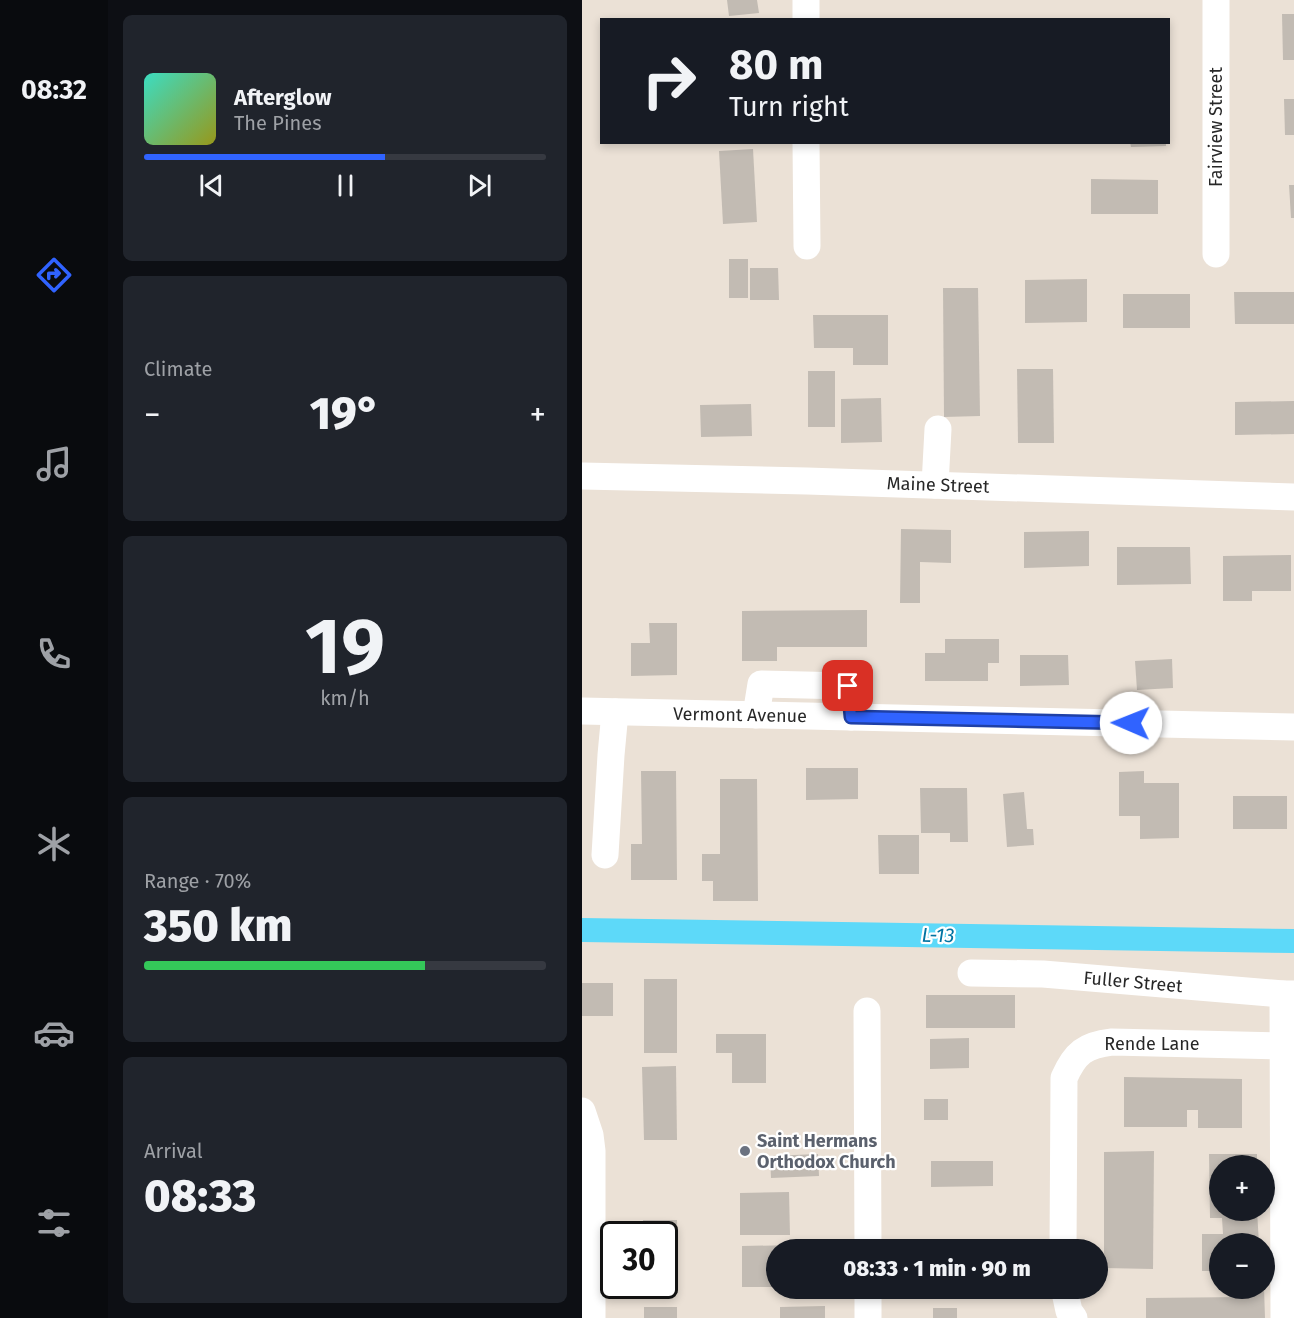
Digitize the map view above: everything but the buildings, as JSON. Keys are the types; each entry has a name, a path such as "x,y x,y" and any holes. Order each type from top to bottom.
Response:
{"street":[{"path":"806,0 806,18"},
{"name":"Fairview Street","path":"1216,0 1216,254"},
{"path":"806,144 807,246"},
{"path":"935,485 938,429"},
{"name":"Maine Street","path":"582,476 1294,497"},
{"name":"Vermont Avenue","path":"582,711 1294,727"},
{"path":"605,855 615,712"},
{"name":"Fuller Street","path":"971,973 1043,974 1289,994"},
{"path":"1284,1318 1283,1046 1289,994"},
{"path":"867,1011 868,1239"},
{"name":"Rende Lane","path":"1064,1239 1064,1077 1071,1063 1082,1052 1096,1044 1112,1042 1283,1046"},
{"path":"582,1111 590,1135 592,1151 592,1318"},
{"path":"868,1299 868,1318"},
{"path":"1066,1299 1069,1311 1074,1318"}],"waterway":[{"name":"L-13","path":"582,930 1294,941"}],"place":[{"name":"Saint Hermans Orthodox Church","path":"745,1151"}],"route":[{"path":"848,686 851,717 1131,723"}]}
